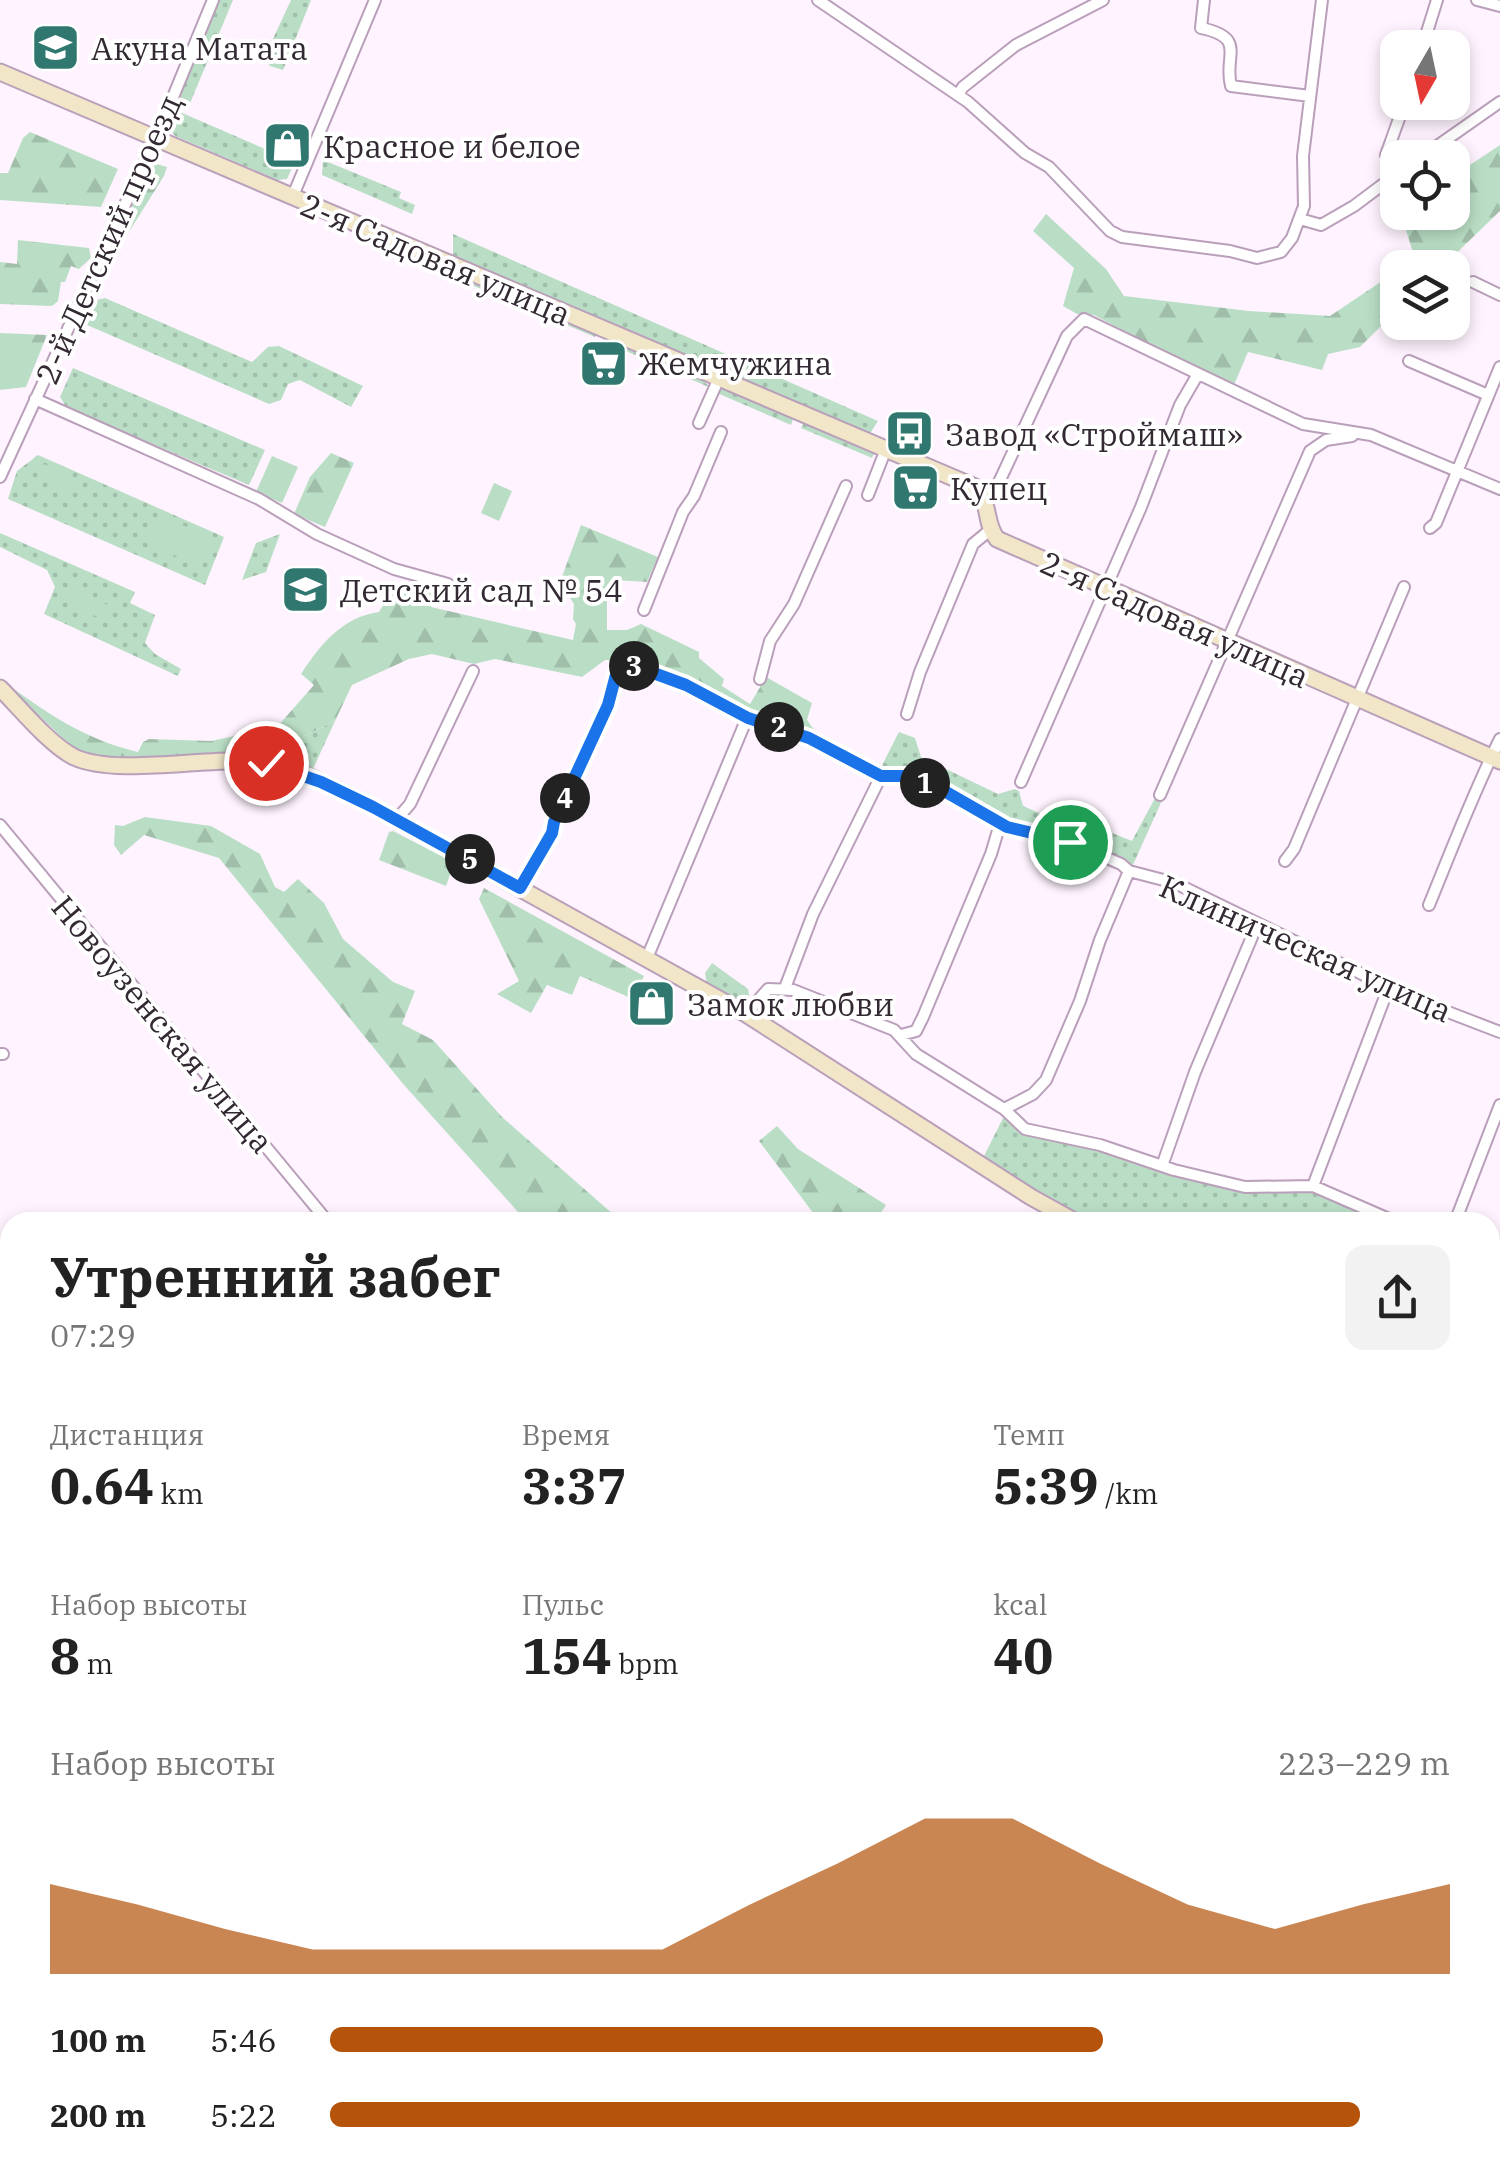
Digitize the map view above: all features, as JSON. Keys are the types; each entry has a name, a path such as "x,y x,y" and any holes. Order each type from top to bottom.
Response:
{"street":[{"name":"2-й Детский проезд","path":"0,477 155,139 213,0"},
{"path":"292,198 375,0"},
{"path":"818,0 958,95 1025,153 1049,167 1110,231 1122,237 1256,258 1281,252 1292,238 1304,206 1302,156 1322,0"},
{"path":"958,95 1016,46 1103,0"},
{"path":"1204,0 1201,28 1225,36 1230,44 1232,86 1310,96"},
{"path":"1428,30 1437,0"},
{"path":"1477,0 1500,6"},
{"name":"2-я Садовая улица","path":"0,72 976,487 984,495"},
{"path":"1446,140 1500,102"},
{"path":"1300,219 1321,225 1380,186"},
{"path":"1473,282 1500,295"},
{"path":"907,714 920,672 974,544 990,530 984,495 994,490 1000,480 1068,336 1084,318 1303,424 1356,431 1500,489"},
{"path":"1409,361 1488,395"},
{"path":"1430,528 1436,523 1500,367"},
{"path":"1021,782 1141,507 1180,405 1198,374"},
{"path":"699,423 719,378"},
{"path":"35,400 259,498 317,534 378,562 448,584"},
{"path":"1160,795 1310,452 1326,440 1353,436 1356,431"},
{"path":"644,610 683,512 694,496 721,432"},
{"path":"868,495 886,449"},
{"path":"760,679 770,641 794,604 846,486"},
{"name":"2-я Садовая улица","path":"990,530 997,539 1496,759"},
{"path":"1285,861 1294,849 1404,587"},
{"name":"Клиническая улица","path":"520,888 552,833 608,705 618,667 629,664 686,685 748,718 809,738 881,776 906,776 946,792 1000,824 1070,842 1129,871 1174,883 1388,989 1500,1032"},
{"path":"396,820 410,804 473,671"},
{"path":"0,688 76,758 118,764 266,763 321,782 746,1014 1058,1212"},
{"path":"646,958 748,718"},
{"path":"1429,905 1467,817 1473,792 1496,759 1500,739"},
{"path":"785,988 813,914 881,776"},
{"path":"901,1035 916,1031 923,1017 1000,824"},
{"name":"Новоузенская улица","path":"0,826 320,1212"},
{"path":"1004,1109 1034,1094 1046,1080 1129,871"},
{"path":"1162,1166 1195,1072 1258,925"},
{"path":"746,1014 768,989 785,988 901,1035 916,1054 1004,1109 1025,1130 1100,1145 1245,1187 1313,1186 1373,1212"},
{"path":"1313,1186 1388,989"},
{"path":"1459,1212 1500,1105"}],"green space":[{"path":"219,0 233,0 188,108 176,103"},
{"path":"291,0 311,0 283,70 270,66 265,56"},
{"path":"173,109 295,162 287,179 277,180 175,136 167,125"},
{"path":"30,132 118,169 101,207 0,200 0,173 8,173 23,138"},
{"path":"1500,145 1500,211 1460,250 1412,250 1406,230 1470,230 1470,165"},
{"path":"323,160 401,192 399,198 415,205 412,214 322,175"},
{"path":"150,162 167,167 164,176 127,235 117,232"},
{"path":"1046,214 1106,269 1124,296 1330,316 1380,282 1380,327 1360,347 1328,354 1322,370 1248,352 1234,385 1208,376 1094,315 1077,314 1063,306 1074,268 1033,231"},
{"path":"362,230 598,331 595,337 360,238"},
{"path":"453,234 878,421 871,432 865,432 453,255"},
{"path":"18,240 89,248 91,258 79,269 71,266 65,282 61,282 58,301 52,306 0,304 0,262 17,264"},
{"path":"105,298 252,362 268,347 279,346 363,386 351,407 300,380 288,384 281,400 269,404 87,325 97,300"},
{"path":"0,333 47,335 26,387 0,390"},
{"path":"628,345 698,376 711,388 619,348"},
{"path":"10,352 33,355 23,380 0,375 0,357"},
{"path":"73,368 265,450 249,485 67,408 60,397"},
{"path":"722,389 793,419 791,425 717,393"},
{"path":"804,422 875,451 872,458 801,428"},
{"path":"331,453 354,463 325,527 294,514 310,477"},
{"path":"38,455 224,537 205,585 8,499 17,471"},
{"path":"272,456 298,467 282,503 256,492"},
{"path":"44,464 73,478 67,492 37,478"},
{"path":"494,483 512,491 499,521 481,513"},
{"path":"158,515 211,537 199,566 146,543"},
{"path":"581,525 658,557 647,582 614,580 607,591 607,630 627,630 641,624 699,652 699,658 724,679 722,686 750,704 766,677 812,703 807,720 823,742 743,712 630,660 605,660 582,677 495,659 474,664 432,654 409,659 352,685 335,721 290,743 248,754 90,755 73,748 3,681 67,724 138,752 149,739 211,741 277,727 314,685 301,674 316,653 343,626 379,612 393,588 434,589 431,607 573,640 574,604 560,582"},
{"path":"0,533 135,592 130,603 155,615 145,643 155,654 181,669 178,676 44,614 55,587 47,570 0,547"},
{"path":"280,534 266,572 242,580 256,543"},
{"path":"71,588 112,607 106,621 65,602"},
{"path":"335,721 312,771 248,754 290,743"},
{"path":"899,732 915,738 921,757 998,794 1019,791 1023,806 1053,819 1057,811 1132,841 1155,798 1164,796 1132,867 1004,823 906,770 879,771"},
{"path":"145,817 211,826 260,854 275,887 284,892 298,879 324,903 343,939 393,982 415,991 402,1024 433,1040 503,1118 611,1212 518,1212 404,1085 219,858 144,835 121,855 114,845 115,825 123,826"},
{"path":"389,832 451,861 446,886 379,860"},
{"path":"484,888 644,976 633,999 580,976 572,995 547,985 531,1013 497,994 519,981 479,899"},
{"path":"712,963 748,989 750,999 741,1004 707,985 705,973"},
{"path":"1005,1114 1031,1137 1112,1153 1172,1175 1237,1189 1316,1191 1364,1212 1070,1212 983,1158"},
{"path":"777,1126 798,1149 886,1205 881,1212 812,1212 759,1141"}],"place":[{"name":"Акуна Матата","path":"56,48"},
{"name":"Красное и белое","path":"288,146"},
{"name":"Жемчужина","path":"603,363"},
{"name":"Завод «Строймаш»","path":"910,434"},
{"name":"Купец","path":"915,488"},
{"name":"Детский сад № 54","path":"305,590"},
{"name":"Замок любви","path":"652,1004"}],"route":[{"path":"266,763 321,782 373,807 520,888 552,833 608,705 612,679 618,667 629,664 686,685 748,718 809,738 881,776 906,776 946,792 1007,827 1070,842"}]}
